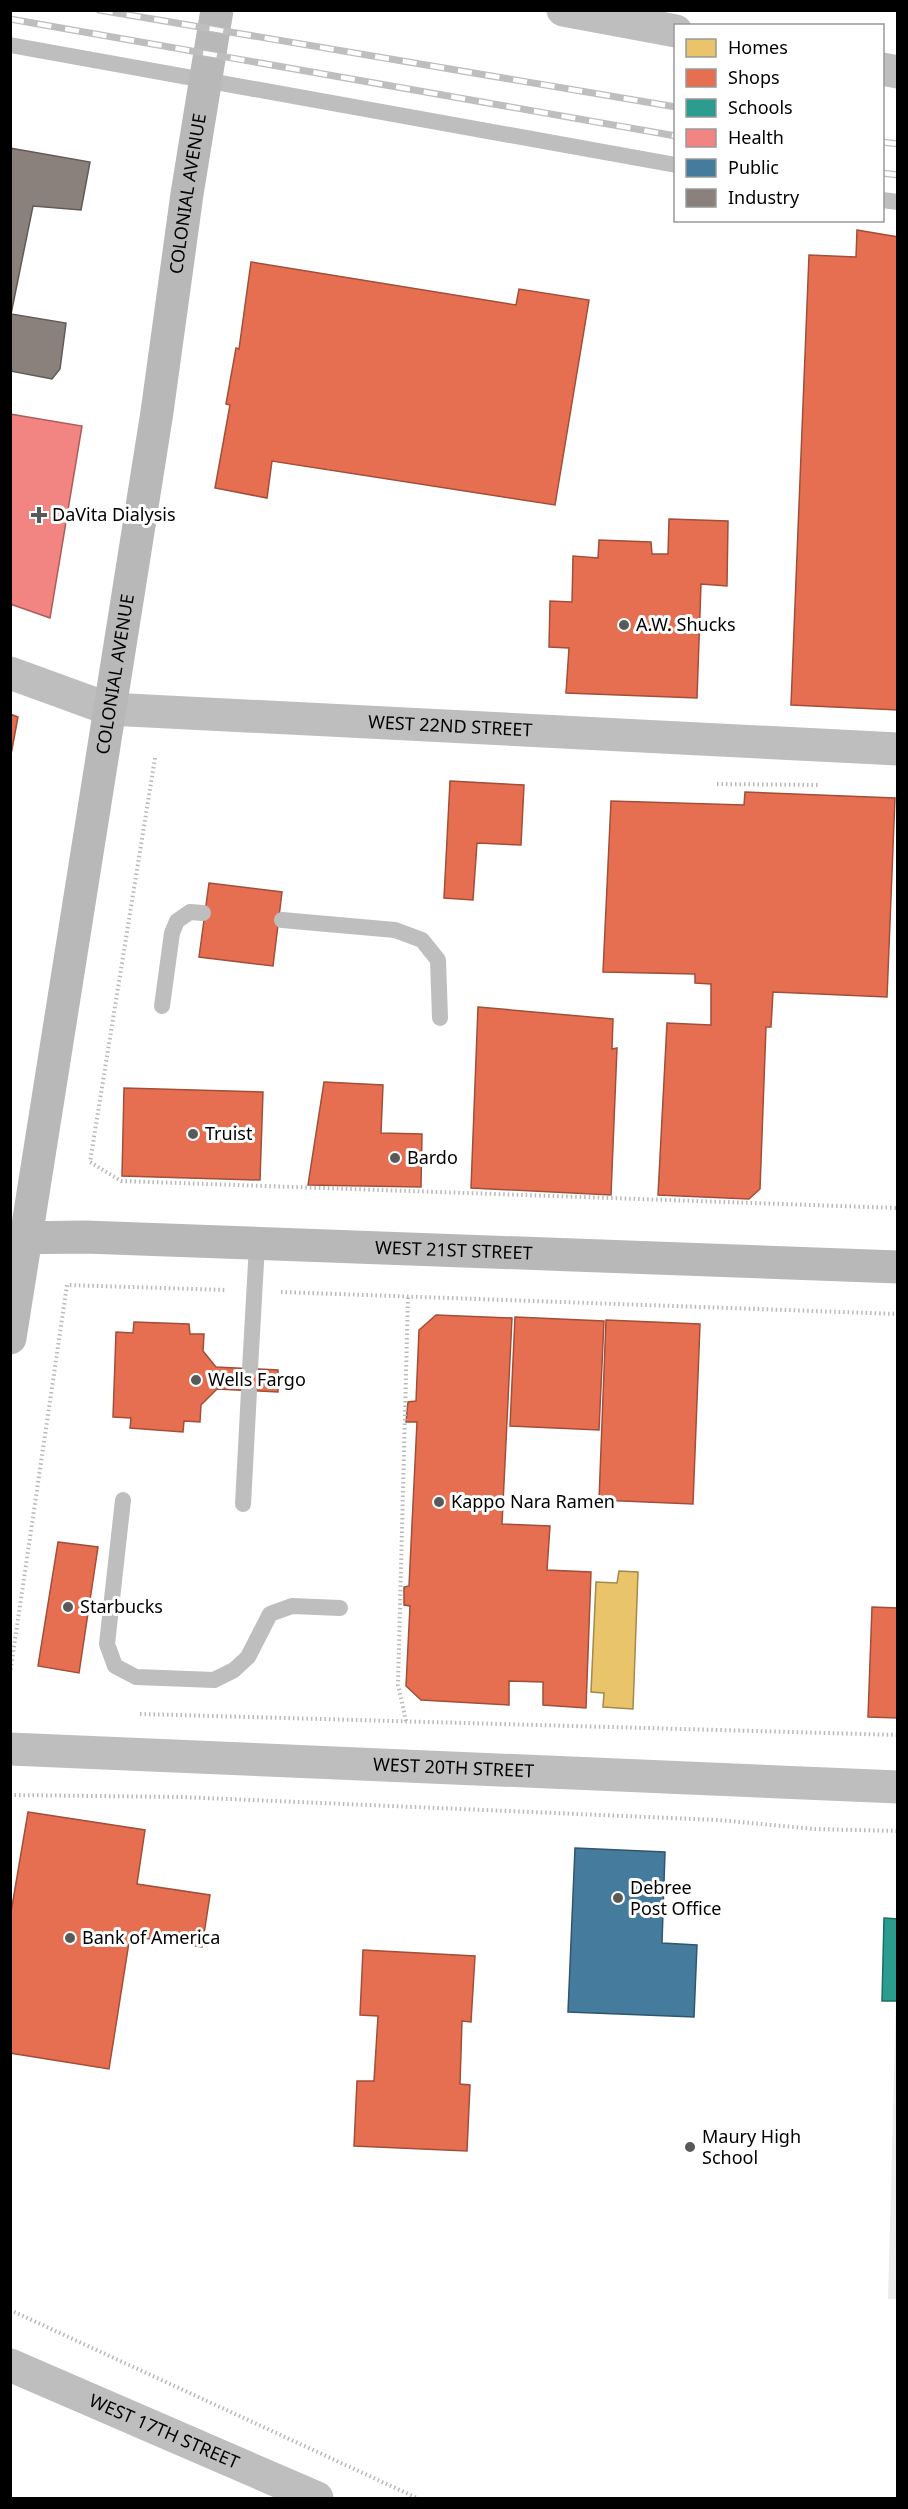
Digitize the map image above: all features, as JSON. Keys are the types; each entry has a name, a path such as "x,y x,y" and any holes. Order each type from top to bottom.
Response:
{"street":[{"name":"COLONIAL AVENUE","path":"10,1338 19,1238 110,709 217,10"},
{"path":"563,10 674,31"},
{"name":"WEST 22ND STREET","path":"10,673 110,709 897,749"},
{"name":"WEST 21ST STREET","path":"19,1238 85,1237 897,1267"},
{"name":"WEST 20TH STREET","path":"10,1749 897,1787"},
{"name":"WEST 17TH STREET","path":"10,2365 317,2499"}],"lane":[{"path":"10,45 674,165"},
{"path":"162,1006 172,933 177,921 190,912 203,913"},
{"path":"282,920 395,930 422,940 438,960 440,1018"},
{"path":"250,1369 257,1245"},
{"path":"243,1504 249,1391"},
{"path":"123,1500 107,1644 116,1666 136,1677 214,1680 234,1670 248,1658 270,1614 292,1606 340,1608"}],"path":[{"path":"155,758 90,1162 121,1181 897,1208"},
{"path":"717,784 830,785"},
{"path":"10,1674 68,1285 897,1314"},
{"path":"406,1721 398,1685 408,1297"},
{"path":"138,1714 897,1735"},
{"path":"10,1795 181,1797 718,1820 815,1828 897,1831"},
{"path":"10,2310 417,2499"}],"shaded area":[{"path":"897,1962 898,2299 888,2299"}],"building: Homes":[{"path":"619,1571 638,1572 633,1709 603,1707 604,1693 591,1692 596,1582 617,1583"}],"building: Shops":[{"path":"857,230 898,237 898,710 791,705 809,255 856,257"},
{"path":"251,262 516,305 519,289 589,300 555,505 272,461 267,498 215,488 230,405 226,404 236,348 239,349"},
{"name":"A.W. Shucks","path":"669,519 728,521 727,586 701,584 697,698 566,693 569,648 549,647 550,601 572,602 573,556 598,558 599,540 651,542 652,554 668,554"},
{"path":"10,714 18,717 10,760"},
{"path":"450,781 524,785 521,845 477,843 473,900 444,898"},
{"path":"745,792 895,798 887,997 773,992 771,1027 766,1027 760,1189 749,1199 658,1195 667,1023 711,1025 711,984 695,983 695,974 603,972 611,801 744,805"},
{"path":"209,883 282,892 273,966 199,957"},
{"path":"478,1007 613,1019 612,1049 617,1048 611,1195 471,1188"},
{"path":"324,1082 383,1085 381,1133 422,1134 421,1187 308,1185"},
{"name":"Truist","path":"124,1088 263,1092 260,1180 122,1176"},
{"path":"436,1315 512,1318 502,1524 550,1526 547,1570 591,1572 586,1708 543,1705 543,1682 509,1681 509,1705 421,1700 406,1686 410,1606 404,1605 404,1587 409,1586 417,1422 406,1422 408,1402 416,1401 419,1330"},
{"path":"515,1317 604,1321 599,1430 510,1426"},
{"path":"606,1320 700,1324 693,1504 599,1500"},
{"name":"Wells Fargo","path":"134,1322 189,1324 190,1334 204,1334 203,1351 216,1367 278,1370 278,1392 217,1389 201,1405 200,1422 184,1421 183,1432 130,1428 131,1418 113,1417 116,1332 133,1333"},
{"name":"Starbucks","path":"58,1542 98,1547 79,1673 38,1666"},
{"path":"872,1607 898,1608 898,1718 868,1717"},
{"name":"Bank of America","path":"28,1812 145,1830 137,1884 210,1895 202,1947 130,1936 109,2069 10,2053 10,1918"},
{"path":"363,1950 475,1956 471,2022 462,2021 460,2084 470,2085 467,2151 354,2146 357,2081 374,2081 378,2016 360,2015"}],"building: Schools":[{"path":"884,1918 898,1919 898,2001 882,2001"}],"building: Health":[{"name":"DaVita Dialysis","path":"10,414 82,426 50,618 10,604"}],"building: Public":[{"name":"Debree Post Office","path":"575,1848 665,1852 662,1943 697,1945 694,2017 568,2012"}],"building: Industry":[{"path":"10,148 90,162 81,210 33,206 11,314 66,323 60,369 52,379 10,371"}],"railway":[{"path":"99,10 674,107"},
{"path":"10,19 674,136"},
{"path":"884,142 898,144"},
{"path":"884,173 898,175"}],"place":[{"name":"DaVita Dialysis","path":"39,515"},
{"name":"A.W. Shucks","path":"624,625"},
{"name":"Truist","path":"193,1134"},
{"name":"Bardo","path":"395,1158"},
{"name":"Wells Fargo","path":"196,1380"},
{"name":"Kappo Nara Ramen","path":"439,1502"},
{"name":"Starbucks","path":"68,1607"},
{"name":"Debree Post Office","path":"618,1898"},
{"name":"Bank of America","path":"70,1938"},
{"name":"Maury High School","path":"690,2147"}]}
